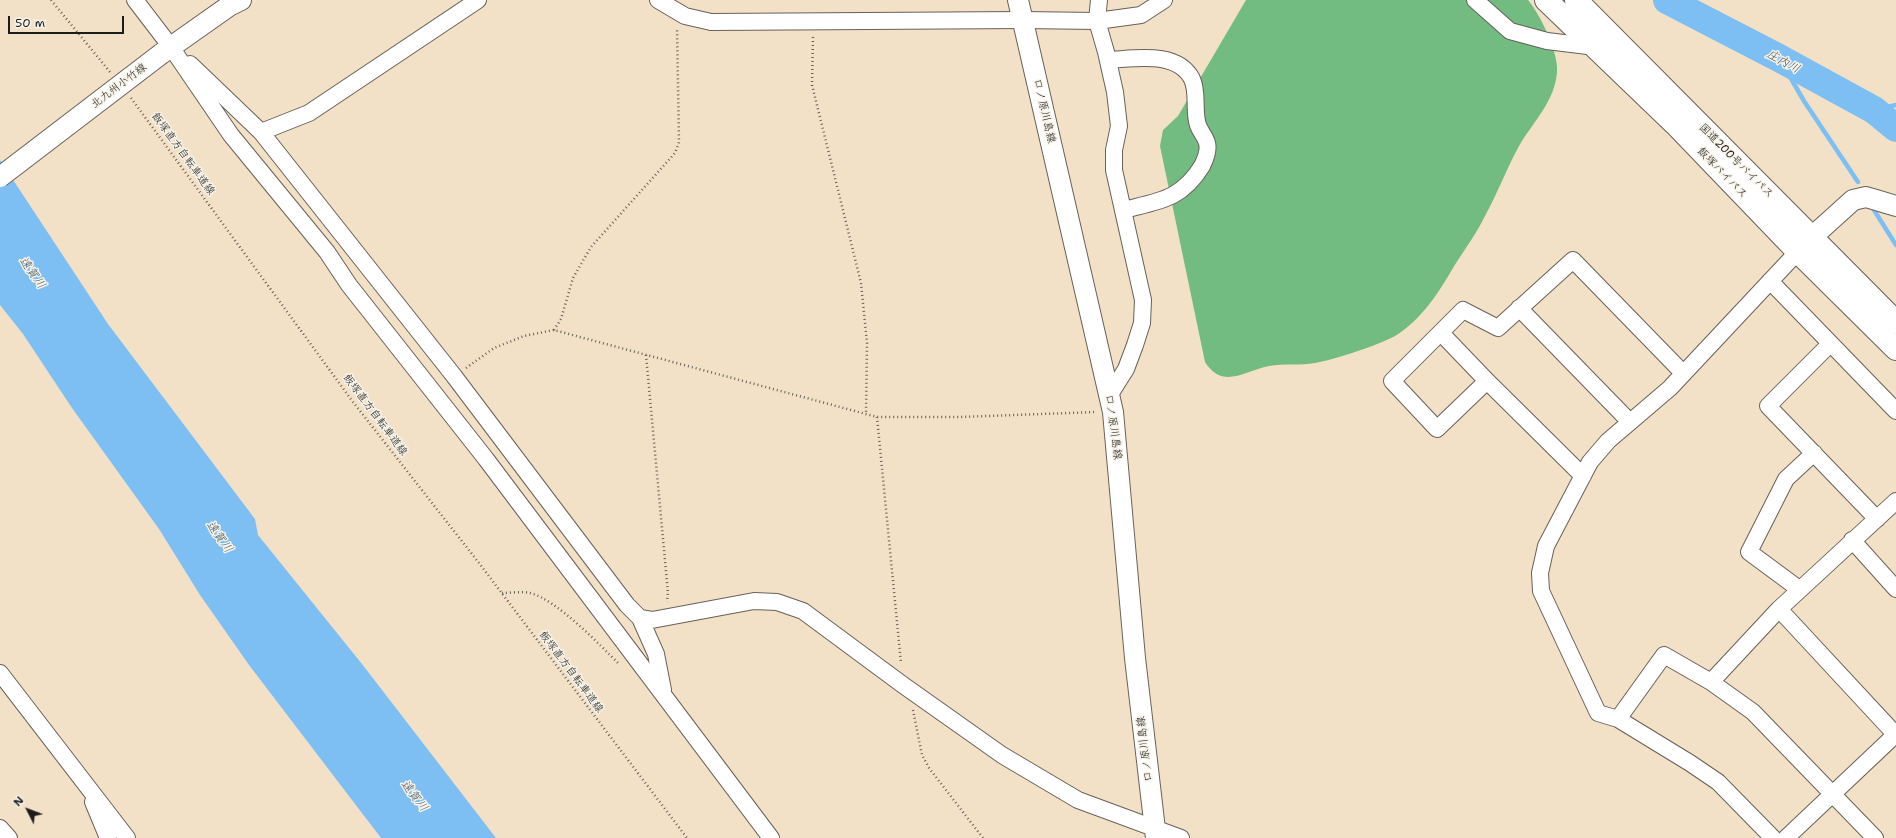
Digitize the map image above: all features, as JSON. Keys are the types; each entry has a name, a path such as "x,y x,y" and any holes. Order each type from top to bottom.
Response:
{"highway":[{"name":"飯塚バイパス","path":"1546,0 1675,124 1805,244 1896,349"},
{"name":"国道200号バイパス","path":"1576,0 1805,244 1896,322"}],"main road":[{"name":"北九州小竹線","path":"0,177 165,46 241,0"},
{"name":"口ノ原川島線","path":"1018,0 1111,404 1135,658 1155,833"},
{"path":"1805,244 1853,200 1866,197 1896,206"}],"street":[{"path":"135,0 165,46 231,135 327,252 349,285 486,459 771,838"},
{"path":"148,0 165,46 261,132 454,376 613,588 640,618 656,654 664,696"},
{"path":"261,132 308,113 478,0"},
{"path":"658,0 686,16 711,22 1023,20 1097,22 1141,15 1164,0"},
{"path":"1099,0 1097,22 1115,92 1119,126 1114,150 1114,170 1143,300 1142,323 1126,369 1111,404"},
{"path":"1475,0 1510,31 1547,41 1596,47"},
{"path":"1108,60 1163,60 1175,63 1185,70 1192,80 1195,95 1195,113 1198,127 1208,144 1206,160 1196,174 1176,194 1164,200 1123,210"},
{"path":"1773,838 1718,782 1690,762 1618,719 1598,713 1541,590 1540,573 1546,546 1595,456 1630,422 1670,388 1805,244"},
{"path":"1487,381 1437,429 1392,381 1463,310 1498,328 1573,260 1683,373"},
{"path":"1770,281 1896,411"},
{"path":"1519,308 1630,422"},
{"path":"1441,333 1583,476"},
{"path":"1830,344 1768,406 1877,519"},
{"path":"1799,589 1749,552 1786,479 1814,453"},
{"path":"1712,682 1779,608 1896,501"},
{"path":"1852,540 1896,589"},
{"path":"640,618 652,620 666,619 754,602 777,602 803,611 906,688 1002,755 1078,800 1155,833 1181,838"},
{"path":"1779,608 1896,734 1786,838"},
{"path":"1618,719 1664,655 1712,682 1753,712 1875,838"},
{"path":"0,673 127,838"},
{"path":"87,786 108,838"},
{"path":"0,828 9,838"}],"path":[{"path":"51,0 111,73"},
{"path":"554,330 562,319 573,278 591,247 675,153 679,142 677,11"},
{"path":"813,21 812,85 861,283 867,343 866,414"},
{"name":"飯塚直方自転車道線","path":"126,92 354,402 502,593 687,838"},
{"path":"454,376 494,348 524,336 554,330 877,417 960,417 1111,404"},
{"path":"646,355 668,593 666,619"},
{"path":"877,417 906,688 922,755 929,768 983,838"},
{"path":"502,593 530,593 546,601 583,628 624,668"}],"green space":[{"path":"1246,0 1528,0 1538,14 1548,34 1555,55 1557,72 1555,83 1548,102 1519,146 1479,228 1435,297 1413,322 1404,330 1388,340 1344,356 1309,364 1269,366 1227,377 1219,375 1205,362 1160,146 1163,130 1178,116"}],"water":[{"name":"遠賀川","path":"0,160 108,324 255,519 258,535 362,664 496,838 381,838 249,665 200,595 159,529 72,408 23,334 0,305"}],"waterway":[{"name":"庄内川","path":"1667,0 1779,58 1874,110 1896,128"},
{"path":"1779,58 1804,101 1858,182"},
{"path":"1874,110 1896,105"},
{"path":"1874,210 1896,245"}]}
